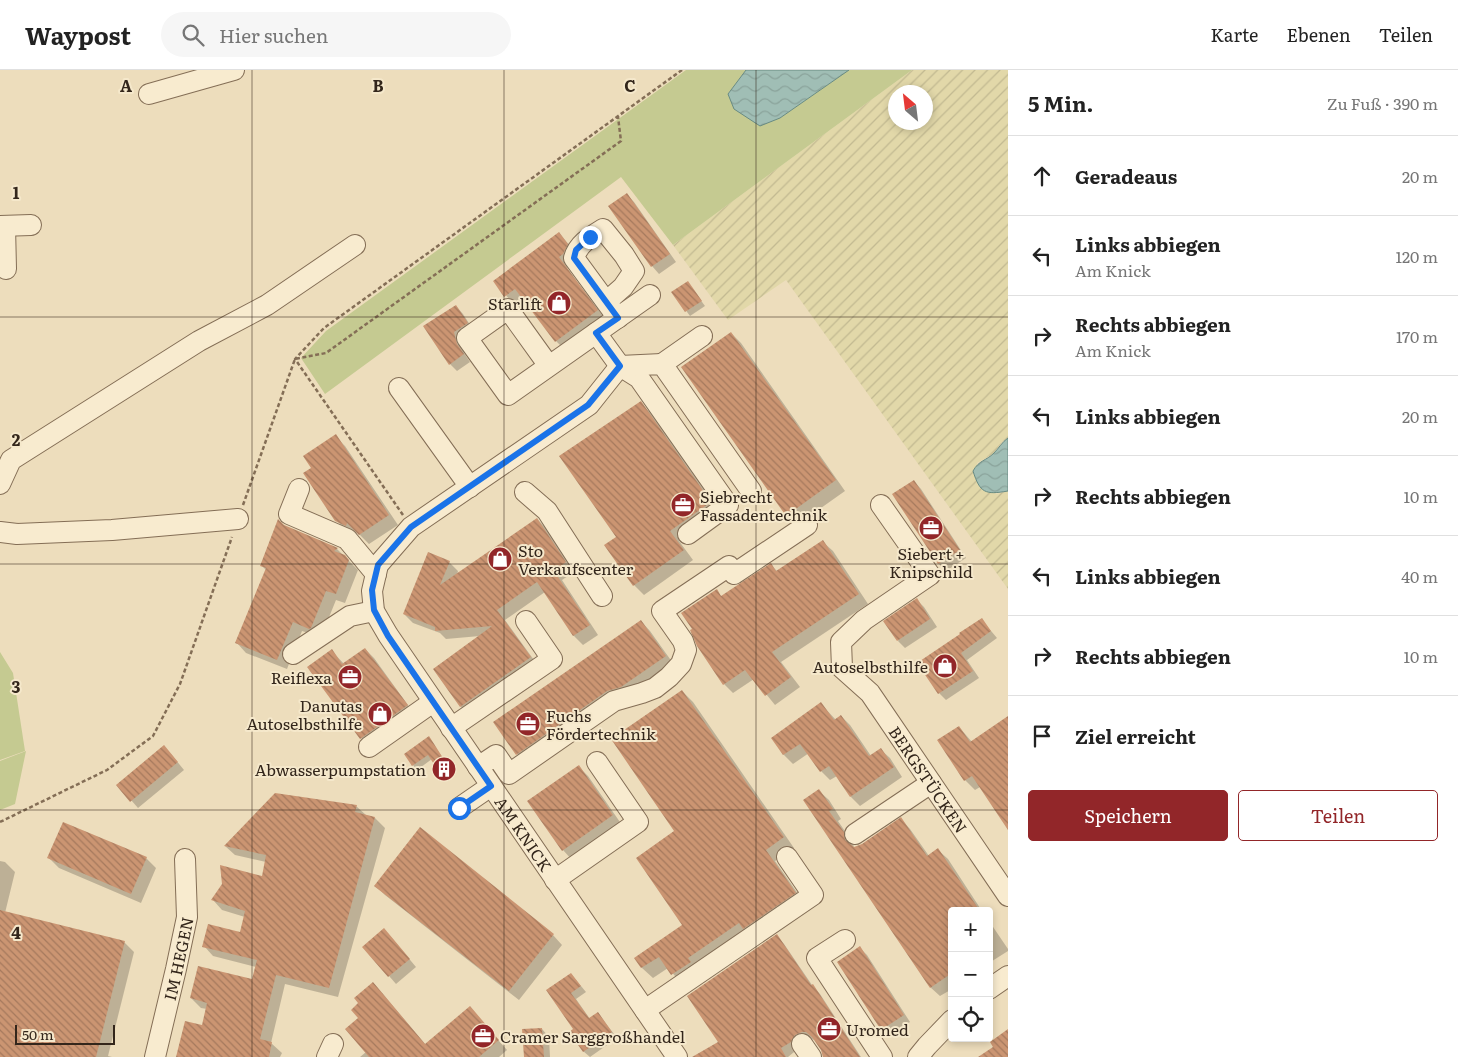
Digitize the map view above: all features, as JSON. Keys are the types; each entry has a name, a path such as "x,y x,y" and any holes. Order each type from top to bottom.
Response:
{"street":[{"path":"149,94 234,70"},
{"path":"6,269 2,226 31,225"},
{"path":"0,484 11,460 199,341 267,305 355,245"},
{"path":"549,366 596,333 612,310 650,295"},
{"path":"596,333 620,366 639,378 728,505 688,534"},
{"path":"620,366 662,364 702,336"},
{"path":"662,364 751,491"},
{"name":"AM KNICK","path":"620,366 588,405 411,527 378,565 372,590 374,610 388,636 677,1057"},
{"path":"398,388 470,487"},
{"path":"299,488 289,514 347,539 376,574"},
{"path":"525,492 547,511 602,596"},
{"name":"BERGSTÜCKEN","path":"881,505 930,575 864,620 841,642 842,668 870,693 1008,896"},
{"path":"0,532 17,534 112,530 238,518"},
{"path":"478,767 496,754 509,774 614,701 655,688 681,664 686,650 683,641 662,611 729,566 734,574 807,525"},
{"path":"293,654 350,616 374,610"},
{"path":"451,728 552,659 526,621"},
{"path":"369,747 433,702"},
{"path":"555,880 645,817 597,762"},
{"path":"855,834 931,783"},
{"path":"459,808 491,786"},
{"path":"645,1010 813,895 787,857"},
{"name":"IM HEGEN","path":"155,1057 187,917 185,859"},
{"path":"845,940 818,958 882,1057"},
{"path":"993,987 1008,976"},
{"path":"918,1057 948,1024"}],"path":[{"path":"0,822 107,770 152,736 180,684 295,359 324,328 682,70"},
{"path":"295,359 326,353 621,141 618,117"},
{"path":"295,359 411,527"}],"shaded area":[{"path":"912,70 1008,70 1008,438 1002,442 993,454 977,463 996,494 1008,491 1008,589 786,280 728,320 673,245 888,88 888,130 933,130 933,85 892,85"}],"green space":[{"path":"686,70 746,70 728,94 780,118 849,70 912,70 892,85 888,85 888,88 673,245 621,177 325,394 301,358 326,331"},
{"path":"0,652 13,673 25,751 0,760"},
{"path":"26,751 15,804 0,810 0,761"}],"water":[{"path":"746,70 849,70 780,118 760,126 734,109 728,94"},
{"path":"1008,438 1008,491 994,493 984,491 978,484 973,471"}],"building":[{"path":"627,193 670,254 651,267 608,206"},
{"path":"559,232 568,244 563,254 559,257 598,310 555,342 515,289 504,297 493,281"},
{"path":"688,281 702,301 685,312 671,292"},
{"path":"456,305 468,323 454,332 457,344 464,354 449,365 423,326"},
{"path":"731,332 836,480 786,516 681,367"},
{"path":"641,401 711,502 670,531 684,550 633,586 604,545 616,537 559,456"},
{"path":"336,434 389,515 359,535 347,523 346,526 335,521 303,473 311,468 303,456"},
{"path":"914,480 960,550 938,564 892,494"},
{"path":"537,518 566,562 554,571 590,625 573,636 537,582 497,610 531,657 460,707 433,669 492,626 435,631 435,627 403,614 428,552 450,561 440,585"},
{"path":"278,519 284,525 338,548 334,551 345,555 349,560 336,594 326,591 311,628 309,629 293,622 277,660 235,643 266,568 260,566"},
{"path":"823,540 859,594 772,652 791,677 765,696 745,670 723,685 697,646 690,630 692,629 681,613 717,589 721,596 771,563 776,571"},
{"path":"917,598 930,619 897,641 883,621"},
{"path":"982,618 991,631 961,653 973,671 938,694 917,663"},
{"path":"641,620 666,656 621,687 607,691 516,755 493,722"},
{"path":"365,648 408,705 360,739 307,667 332,649 342,664"},
{"path":"682,690 784,837 766,850 796,893 743,929 739,923 688,958 691,962 671,975 659,957 641,968 634,958 682,925 636,858 674,831 611,739"},
{"path":"821,702 834,720 841,715 869,756 881,748 894,767 850,797 829,766 820,772 800,744 783,755 771,738"},
{"path":"1008,716 1008,830 972,776 964,781 937,740 959,726 970,742"},
{"path":"429,736 450,769 441,775 428,755 412,766 404,754"},
{"path":"164,745 178,762 130,802 116,785"},
{"path":"579,765 613,815 562,851 527,801"},
{"path":"819,789 833,809 829,811 844,832 845,840 854,847 862,844 901,817 927,856 938,848 977,907 948,907 948,976 930,988 803,800"},
{"path":"275,793 357,805 355,812 375,817 329,988 276,975 260,1039 272,1042 269,1057 176,1057 185,1021 202,1025 207,1003 190,998 198,966 252,979 257,960 202,947 208,924 240,932 245,911 211,900 222,884 220,865 262,876 266,855 224,846"},
{"path":"63,822 147,857 131,894 47,858"},
{"path":"420,827 554,934 509,991 374,886"},
{"path":"0,910 125,941 96,1057 0,1057"},
{"path":"384,928 410,959 388,977 362,947"},
{"path":"777,934 811,985 813,984 860,1057 823,1057 821,1050 812,1037 806,1032 802,1032 795,1035 791,1042 781,1048 786,1057 692,1057 718,1042 687,996"},
{"path":"860,946 904,1015 881,1030 837,962"},
{"path":"571,973 581,986 571,993 589,1018 598,1012 612,1032 583,1052 569,1032 573,1029 546,990"},
{"path":"373,982 425,1044 470,1006 499,1040 479,1057 369,1057 345,1029 358,1018 351,1010 358,1003 354,998"},
{"path":"542,1028 544,1057 524,1057 522,1029"},
{"path":"1008,1029 1008,1057 978,1057 993,1047 990,1042 993,1042 993,1040"}],"place":[{"name":"Starlift","path":"559,303"},
{"name":"Siebrecht Fassadentechnik","path":"683,505"},
{"name":"Siebert + Knipschild","path":"931,528"},
{"name":"Sto Verkaufscenter","path":"500,559"},
{"name":"Autoselbsthilfe","path":"945,666"},
{"name":"Reiflexa","path":"350,677"},
{"name":"Danutas Autoselbsthilfe","path":"380,714"},
{"name":"Fuchs Fördertechnik","path":"528,724"},
{"name":"Abwasserpumpstation","path":"444,769"},
{"name":"Uromed","path":"829,1029"},
{"name":"Cramer Sarggroßhandel","path":"483,1036"}],"route":[{"path":"459,808 491,786 388,636 374,610 372,590 378,565 411,527 588,405 620,366 596,333 618,318 574,258 576,250 590,237"}]}
